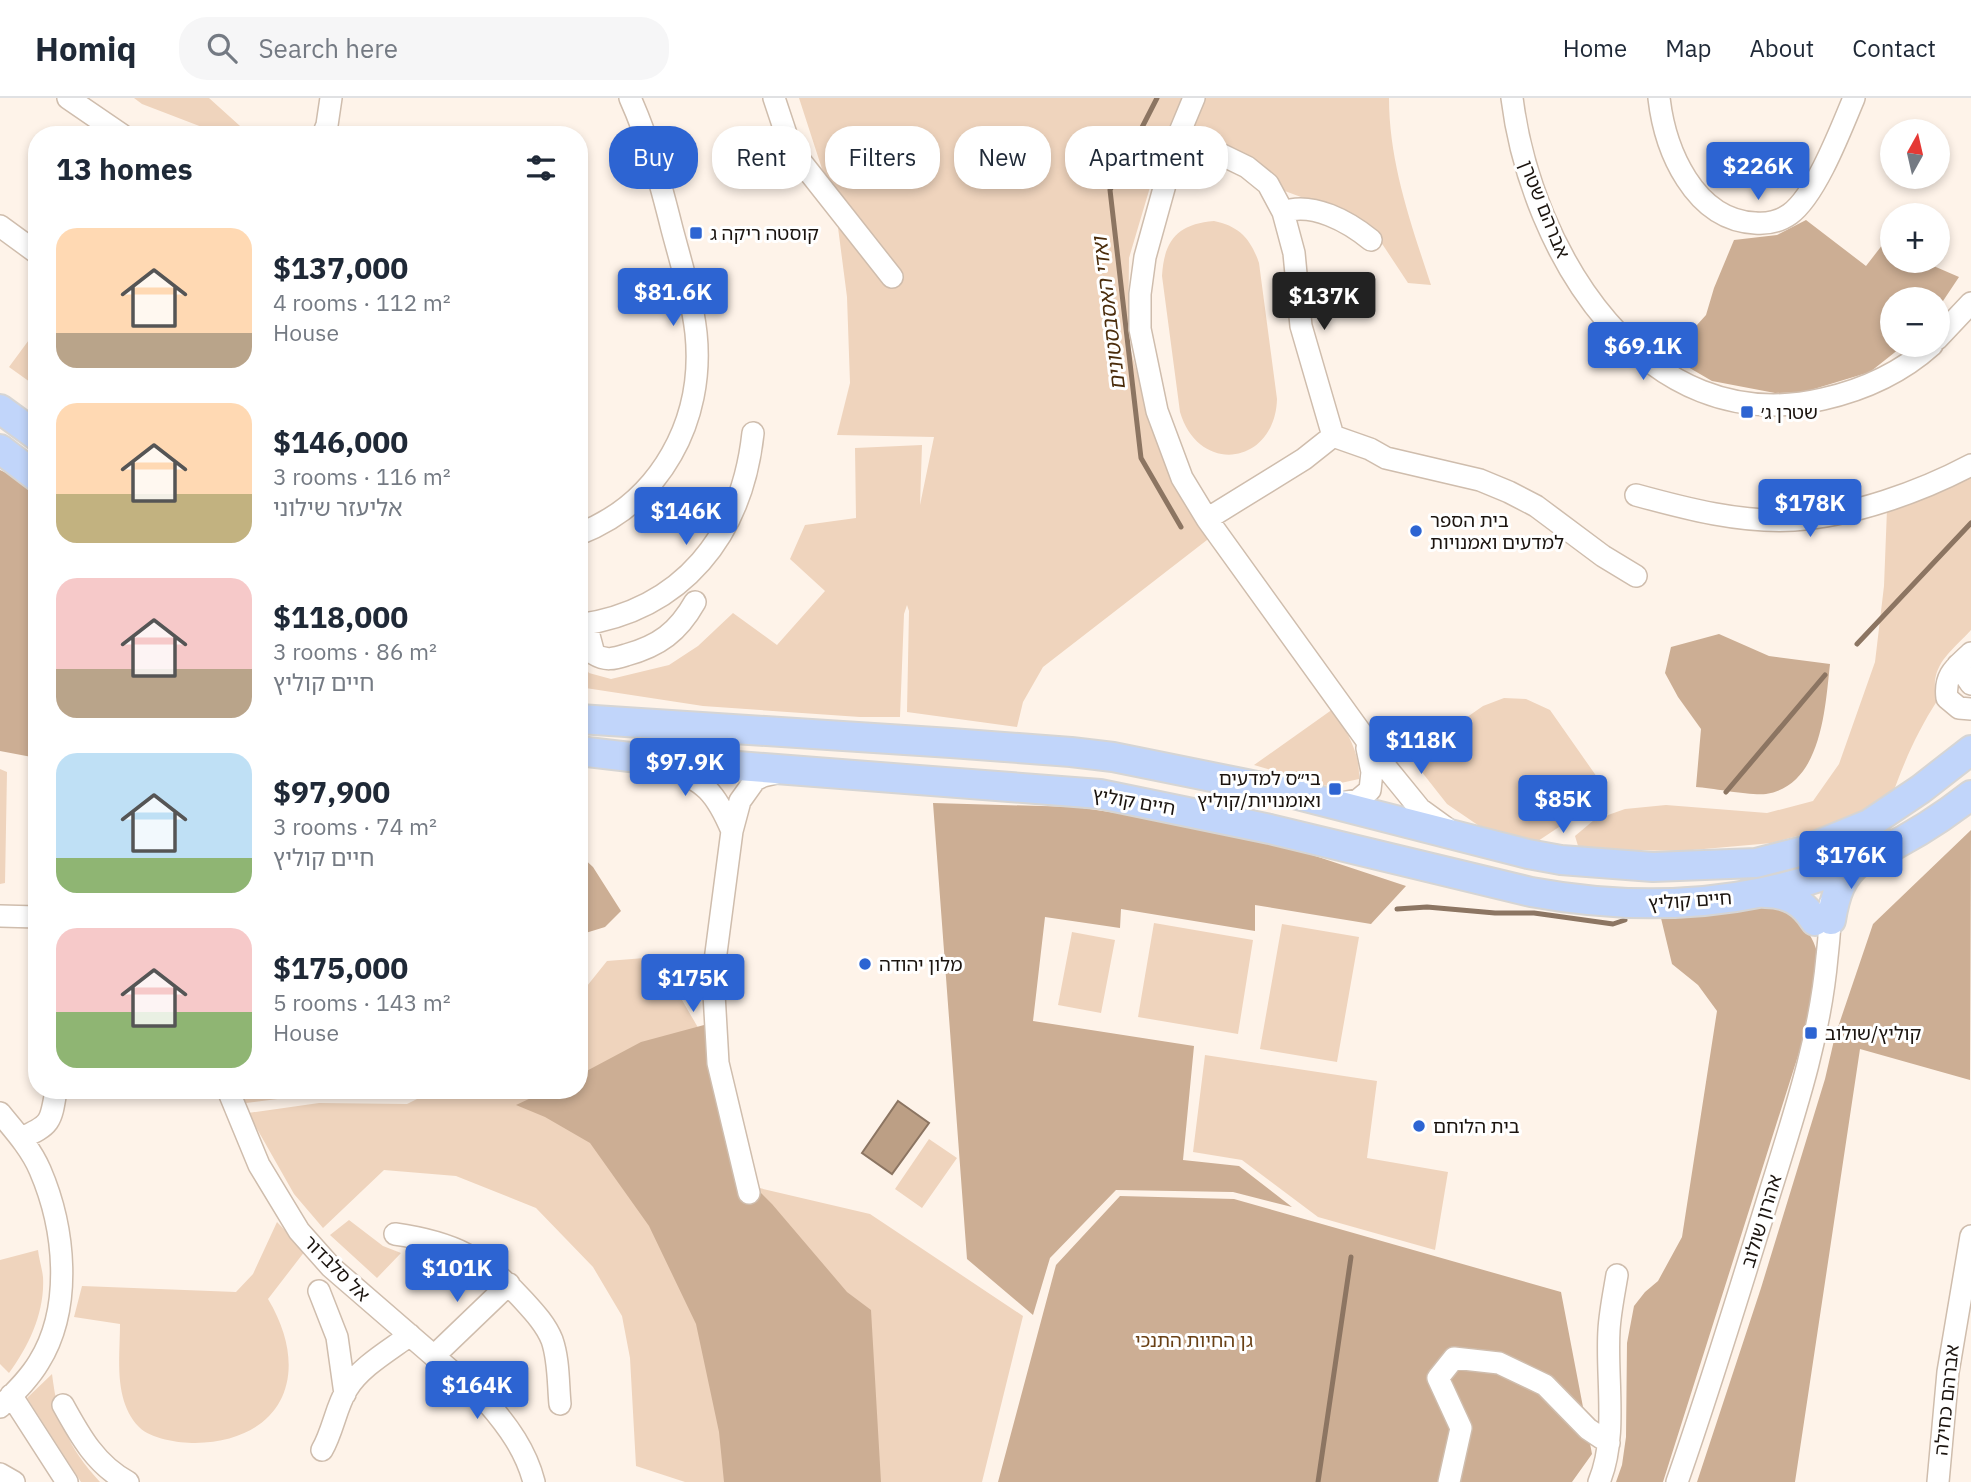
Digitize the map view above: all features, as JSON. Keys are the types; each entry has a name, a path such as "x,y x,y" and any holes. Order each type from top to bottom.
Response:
{"main road":[{"path":"0,409 28,429"},
{"path":"0,449 28,470"},
{"name":"חיים קוליץ","path":"588,720 1071,752 1213,776 1286,792 1561,860 1653,867 1756,863 1803,851 1869,824 1921,789 1971,750"},
{"name":"חיים קוליץ","path":"588,752 647,759 1100,794 1245,823 1478,881 1568,899 1666,904 1715,901 1759,893 1814,878 1861,861 1914,835 1971,795"},
{"path":"1759,893 1776,893 1792,898 1823,920 1849,871 1861,861"}],"street":[{"path":"68,98 109,126"},
{"path":"327,126 331,98"},
{"path":"588,531 626,509 653,482 680,437 694,388 696,333 685,276 657,173 630,98"},
{"path":"774,98 791,149 892,277"},
{"path":"1182,126 1194,98"},
{"name":"אברהם שטרן","path":"1512,98 1514,117 1535,196 1571,272 1615,332 1635,352 1661,370 1699,390 1726,400 1767,406 1802,404 1834,396 1869,384 1900,369 1916,357"},
{"path":"1659,98 1662,123 1676,157 1692,187 1706,205 1732,219 1764,224 1777,222 1801,205 1817,179 1854,98"},
{"path":"1228,158 1247,167 1268,184 1283,212 1294,253 1301,326 1333,436"},
{"path":"1164,189 1145,257 1140,294 1140,329 1157,411 1182,478 1207,519 1363,736 1420,809 1460,837"},
{"path":"1283,212 1291,209 1327,215 1356,228 1371,240"},
{"path":"0,226 28,246"},
{"path":"1950,326 1971,303"},
{"path":"588,624 624,616 652,603 697,567 730,519 750,459 753,433"},
{"path":"1207,519 1304,459 1333,436"},
{"path":"1333,436 1370,449 1386,458 1480,480 1509,492 1536,506 1603,556 1636,576"},
{"path":"1636,495 1694,510 1748,518 1792,520 1830,516 1942,481 1971,465"},
{"path":"588,638 594,654 601,659 610,660 640,652 659,644 685,618 695,602"},
{"path":"1964,659 1971,684"},
{"path":"1964,659 1945,685 1947,698 1959,708 1971,709"},
{"path":"1326,804 1348,803 1365,796 1370,790 1372,772 1363,736"},
{"path":"647,759 684,773 701,784 720,802 732,831"},
{"path":"749,1193 718,1063 713,976 732,831 740,801 754,782 763,776 796,771"},
{"name":"אהרון שולוב","path":"1677,1482 1715,1372 1808,1066 1822,1006 1827,955 1823,920 1814,878 1803,851"},
{"path":"0,916 28,917"},
{"path":"21,1138 44,1128 51,1117 54,1099"},
{"name":"אל סלבדור","path":"232,1099 260,1165 299,1231 331,1266 487,1402 508,1426 523,1451 534,1482"},
{"path":"0,1113 21,1138 40,1169 56,1219 61,1260 60,1300 51,1339 40,1362 6,1401 67,1482"},
{"path":"395,1234 429,1238 456,1248 484,1262 509,1284 545,1326 553,1342 560,1404"},
{"name":"אברהם כחילה","path":"1938,1482 1948,1371 1971,1236"},
{"path":"1599,1482 1606,1465 1609,1444 1609,1328 1617,1276"},
{"path":"435,1355 509,1284"},
{"path":"319,1291 337,1337 345,1394"},
{"path":"322,1450 345,1394 360,1373 410,1335"},
{"path":"1449,1482 1461,1428 1438,1378 1454,1358 1499,1363 1545,1385 1588,1429 1609,1444"},
{"path":"63,1405 83,1441 99,1460 128,1482"},
{"path":"0,1474 13,1482"}],"shaded area":[{"path":"134,98 209,98 240,126 199,126 142,104"},
{"path":"799,98 1389,98 1397,170 1431,285 1408,283 1373,230 1336,210 1228,167 1228,126 1065,126 1065,189 1149,189 1129,258 1128,340 1154,434 1207,519 1207,540 1043,667 1023,702 1017,727 907,712 907,605 904,614 900,717 860,717 703,706 588,688 588,672 611,679 669,665 698,646 733,613 777,645 825,591 790,559 805,525 856,518 855,448 922,445 920,505 934,437 837,435 850,383 847,297 836,212 829,189 940,189 940,126 825,126 825,178 811,135 811,126 808,126"},
{"path":"1214,221 1230,226 1243,235 1259,263 1277,399 1273,421 1264,438 1250,449 1235,454 1219,453 1203,446 1190,433 1180,412 1162,276 1166,253 1175,236 1191,226"},
{"path":"28,341 28,381 9,367"},
{"path":"1971,478 1971,630 1942,661 1938,669 1935,679 1937,701 1911,748 1891,799 1853,821 1772,843 1681,851 1579,849 1575,836 1594,820 1625,809 1666,805 1767,813 1813,801 1839,764 1875,662 1884,586 1887,509"},
{"path":"1504,698 1526,699 1550,710 1604,787 1595,803 1532,845 1488,832 1447,804 1410,757 1483,706"},
{"path":"1333,709 1355,751 1359,779 1327,786 1254,765"},
{"path":"0,769 7,772 5,883 0,884"},
{"path":"1154,923 1253,940 1238,1034 1138,1017"},
{"path":"1282,924 1359,937 1337,1062 1260,1049"},
{"path":"1072,932 1115,940 1101,1013 1058,1005"},
{"path":"657,957 700,1031 755,1187 870,1214 1023,1316 982,1482 685,1482 636,1466 630,1358 622,1316 593,1267 536,1208 456,1176 384,1170 323,1228 294,1194 248,1113 319,1103 407,1104 417,1099 588,1099 588,985 607,961"},
{"path":"1205,1055 1377,1081 1367,1158 1448,1172 1435,1250 1318,1217 1242,1160 1193,1152"},
{"path":"244,1099 277,1099 246,1103"},
{"path":"898,1101 929,1123 892,1174 862,1153"},
{"path":"929,1139 957,1158 922,1208 895,1189"},
{"path":"349,1220 383,1246 401,1253 377,1278 330,1235"},
{"path":"277,1222 305,1251 268,1299 281,1326 288,1352 288,1376 282,1398 269,1416 251,1430 226,1439 181,1442 165,1440 144,1431 131,1416 122,1391 119,1364 120,1324 74,1317 82,1286 236,1292 253,1274"},
{"path":"38,1250 43,1290 38,1316 23,1352 9,1373 0,1364 0,1260"},
{"path":"52,1374 57,1406 66,1432 79,1457 100,1482 81,1482 27,1398"}],"green space":[{"path":"1806,220 1866,266 1880,248 1880,273 1950,273 1959,277 1950,290 1950,287 1880,287 1880,357 1889,357 1870,372 1804,392 1775,393 1712,381 1669,356 1706,315 1734,240 1777,235"},
{"path":"0,470 28,483 28,756 0,751"},
{"path":"1719,634 1769,656 1830,664 1826,702 1817,742 1810,761 1799,776 1785,788 1760,794 1696,787 1701,729 1665,673 1671,647"},
{"path":"933,803 1076,807 1123,814 1273,842 1406,886 1371,924 1255,905 1255,931 1121,909 1120,928 1045,917 1033,1021 1194,1046 1183,1160 1239,1166 1292,1207 1233,1192 1116,1190 1050,1258 1033,1315 967,1259"},
{"path":"1971,830 1970,1080 1860,1049 1795,1482 1697,1482 1761,1288 1825,1079 1835,1036 1873,924"},
{"path":"588,862 621,911 605,927 588,932"},
{"path":"1762,906 1786,911 1799,921 1814,943 1818,967 1811,1010 1663,1482 1616,1482 1622,1465 1626,1437 1627,1343 1634,1306 1658,1281 1682,1237 1717,1011 1698,985 1672,964 1660,914"},
{"path":"710,1025 745,1177 772,1204 847,1292 871,1310 881,1482 724,1482 719,1432 696,1324 649,1226 590,1143 545,1117 516,1105 529,1099 588,1099 588,1070 641,1042"},
{"name":"גן החיות התנכי","path":"1120,1196 1234,1199 1561,1292 1592,1454 1572,1482 998,1482 1056,1265"}],"waterway":[{"name":"ואדי האסבסטונים","path":"1157,98 1110,190 1141,458 1181,527"},
{"path":"1857,644 1971,523"},
{"path":"1726,792 1825,675"},
{"path":"1397,909 1427,907 1495,913 1534,913 1613,924 1625,920"},
{"path":"1318,1482 1351,1257"}],"place":[{"name":"קוסטה ריקה ג","path":"696,233"},
{"name":"שטרן ג׳","path":"1747,412"},
{"name":"בית הספר למדעים ואמנויות","path":"1416,531"},
{"name":"בי״ס למדעים ואומנויות/קוליץ","path":"1335,789"},
{"name":"מלון יהודה","path":"865,964"},
{"name":"קוליץ/שולוב","path":"1811,1033"},
{"name":"בית הלוחם","path":"1419,1126"}]}
